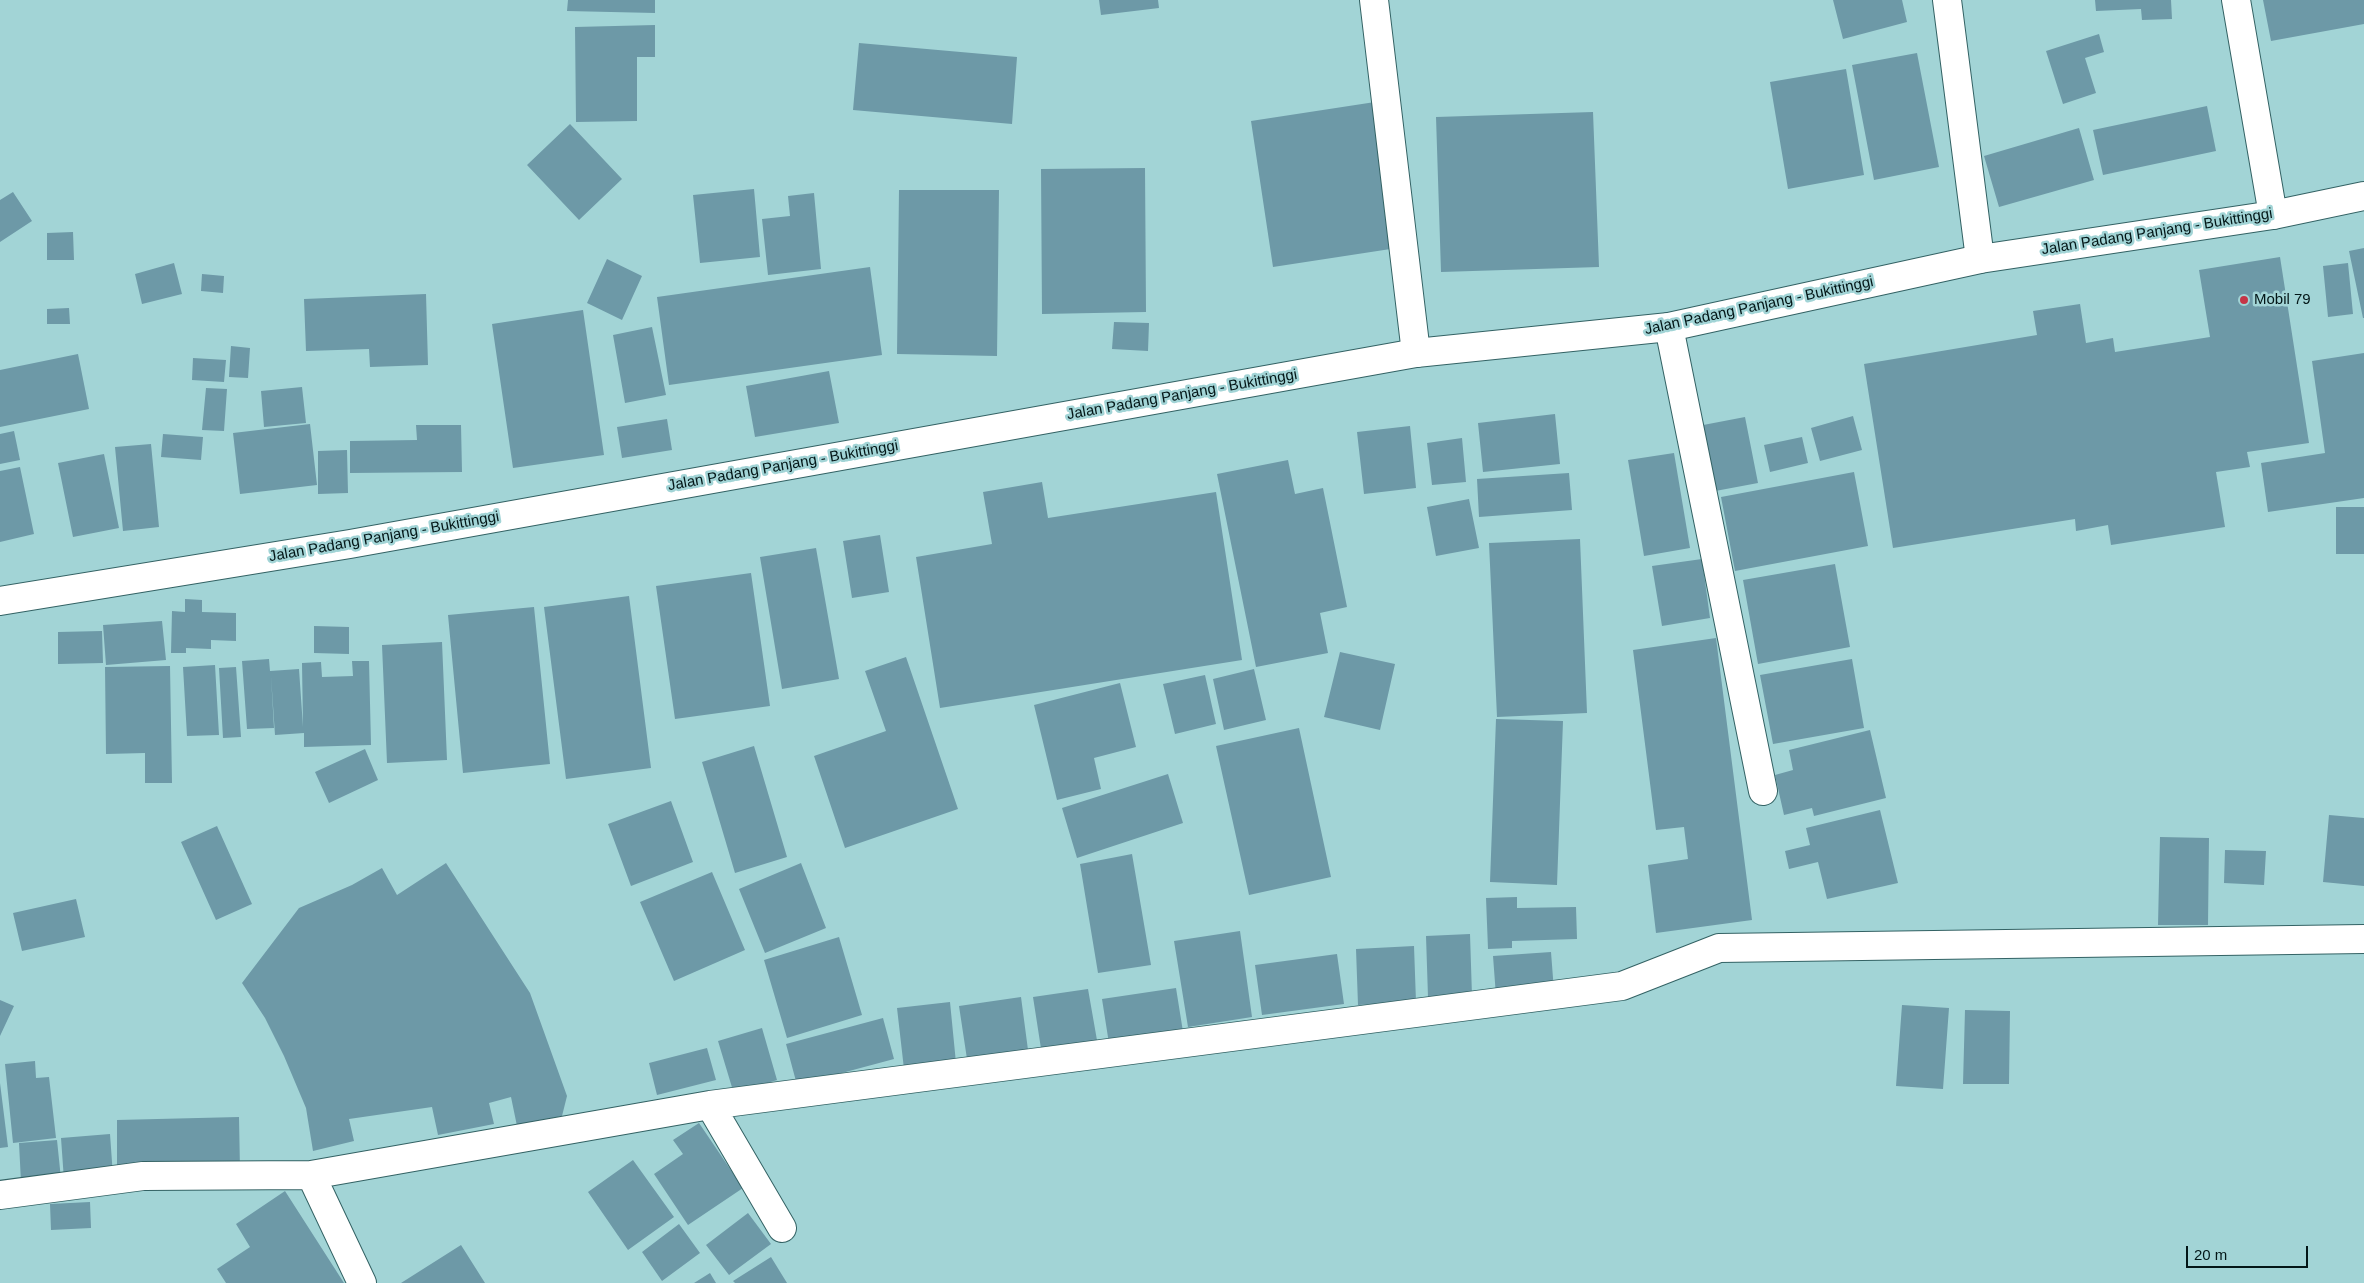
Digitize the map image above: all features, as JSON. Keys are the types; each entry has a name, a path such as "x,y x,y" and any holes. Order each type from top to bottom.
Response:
{"main road":[{"path":"1374,0 1416,353"},
{"path":"1947,0 1980,259"},
{"path":"2236,0 2272,215"},
{"name":"Jalan Padang Panjang - Bukittinggi","path":"0,601 350,544 1416,353 1669,328 1980,259 2272,215 2364,196"},
{"path":"1669,328 1763,791"},
{"path":"0,1195 143,1176 311,1175 710,1106 1622,986 1719,948 2364,939"},
{"path":"710,1106 782,1228"},
{"path":"311,1175 362,1283"}],"building":[{"path":"568,0 655,0 655,13 567,11"},
{"path":"1099,0 1158,0 1159,8 1101,15"},
{"path":"1833,0 1902,0 1907,22 1843,39"},
{"path":"2095,0 2171,0 2172,19 2142,20 2141,9 2096,11"},
{"path":"2263,0 2364,0 2364,24 2271,41"},
{"path":"655,25 655,57 637,57 637,121 576,122 575,27"},
{"path":"2099,34 2104,52 2085,58 2096,93 2063,104 2046,51"},
{"path":"859,43 1017,57 1012,124 853,110"},
{"path":"1917,53 1939,167 1874,180 1852,65"},
{"path":"1846,69 1864,175 1788,189 1770,82"},
{"path":"1375,102 1397,248 1273,267 1251,121"},
{"path":"2207,106 2216,151 2103,175 2093,130"},
{"path":"1593,112 1599,267 1441,272 1436,117"},
{"path":"570,124 622,179 579,220 527,165"},
{"path":"2079,128 2094,180 1999,207 1984,156"},
{"path":"1145,168 1146,312 1042,314 1041,169"},
{"path":"754,189 760,257 700,263 693,195"},
{"path":"899,190 999,190 997,356 897,354"},
{"path":"13,192 32,221 0,242 0,200"},
{"path":"814,193 821,269 768,275 762,219 790,216 788,196"},
{"path":"73,232 74,260 47,260 47,233"},
{"path":"2364,248 2364,318 2363,318 2349,251"},
{"path":"2280,257 2309,443 2247,452 2250,467 2216,472 2225,527 2111,545 2108,525 2076,531 2075,519 1893,548 1864,364 2037,335 2033,311 2080,304 2086,343 2113,338 2115,352 2210,337 2199,270"},
{"path":"607,259 642,276 622,320 587,303"},
{"path":"174,263 182,294 142,304 135,274"},
{"path":"2348,263 2353,314 2328,317 2323,266"},
{"path":"870,267 882,355 669,385 657,297"},
{"path":"202,274 224,276 223,293 201,291"},
{"path":"426,294 428,365 370,367 369,349 306,351 304,299"},
{"path":"69,308 70,324 47,324 47,309"},
{"path":"583,310 604,455 513,468 492,324"},
{"path":"1114,322 1149,323 1148,351 1112,349"},
{"path":"652,327 666,395 625,403 613,335"},
{"path":"231,346 250,348 248,378 229,377"},
{"path":"2364,353 2364,498 2268,512 2261,463 2325,453 2312,361"},
{"path":"78,354 89,409 0,427 0,370"},
{"path":"193,358 226,360 224,382 192,380"},
{"path":"829,371 839,423 755,437 746,386"},
{"path":"302,387 306,423 264,427 261,391"},
{"path":"206,388 227,389 224,431 202,430"},
{"path":"1555,414 1560,464 1483,472 1478,423"},
{"path":"1853,416 1862,450 1820,461 1811,428"},
{"path":"1745,417 1758,483 1710,492 1698,426"},
{"path":"667,419 672,450 622,458 617,427"},
{"path":"310,424 317,485 240,494 233,433"},
{"path":"416,425 461,425 462,472 350,473 350,441 417,440"},
{"path":"1410,426 1416,488 1364,494 1357,432"},
{"path":"14,431 20,460 0,464 0,434"},
{"path":"163,434 203,437 201,460 161,457"},
{"path":"1802,437 1808,463 1770,472 1764,445"},
{"path":"1462,438 1466,482 1432,485 1427,443"},
{"path":"151,444 159,527 123,531 115,447"},
{"path":"347,450 348,493 318,494 318,451"},
{"path":"1674,453 1690,548 1644,556 1628,460"},
{"path":"104,454 119,528 73,537 58,463"},
{"path":"1288,460 1295,494 1323,488 1347,607 1320,613 1328,653 1256,667 1217,474"},
{"path":"20,467 34,534 0,542 0,471"},
{"path":"1854,472 1868,546 1735,571 1721,497"},
{"path":"1569,473 1572,510 1479,517 1477,479"},
{"path":"1042,482 1048,518 1216,492 1242,660 940,708 916,557 992,544 983,492"},
{"path":"1469,499 1479,548 1436,556 1427,507"},
{"path":"2336,507 2364,507 2364,554 2336,554"},
{"path":"880,535 889,592 852,598 843,541"},
{"path":"1580,539 1587,713 1497,717 1489,543"},
{"path":"816,548 839,679 782,689 760,557"},
{"path":"1702,559 1710,618 1662,626 1652,566"},
{"path":"1835,564 1850,647 1758,664 1743,580"},
{"path":"751,573 770,706 675,719 656,586"},
{"path":"629,596 651,768 566,779 544,607"},
{"path":"185,599 202,600 202,612 236,613 236,641 211,640 211,649 186,648 186,653 171,653 172,611 185,612"},
{"path":"534,607 550,764 463,773 448,615"},
{"path":"162,621 166,660 106,665 103,625"},
{"path":"314,626 349,627 349,654 314,653"},
{"path":"102,631 103,663 58,664 58,632"},
{"path":"1716,638 1752,920 1656,933 1648,865 1688,859 1684,827 1656,830 1633,650"},
{"path":"442,642 447,760 387,763 382,645"},
{"path":"1340,652 1395,664 1380,730 1324,717"},
{"path":"906,657 958,809 845,848 814,756 886,731 865,671"},
{"path":"269,659 270,671 299,669 303,727 302,663 321,662 322,677 353,676 352,661 369,661 371,745 304,747 304,733 275,735 271,676 274,728 247,729 242,661"},
{"path":"1852,659 1864,728 1773,744 1760,675"},
{"path":"215,665 219,735 187,736 183,667"},
{"path":"170,666 172,783 145,783 145,753 106,754 105,667"},
{"path":"236,667 241,737 223,738 219,668"},
{"path":"1254,669 1266,720 1224,730 1213,679"},
{"path":"1205,675 1216,724 1175,734 1163,684"},
{"path":"1120,683 1136,747 1094,758 1101,789 1057,800 1034,705"},
{"path":"1496,719 1563,721 1557,885 1490,882"},
{"path":"1299,728 1331,877 1249,895 1216,746"},
{"path":"1870,730 1886,798 1814,816 1812,808 1784,815 1775,775 1793,770 1789,750"},
{"path":"754,746 787,857 735,873 702,762"},
{"path":"365,749 378,780 329,803 315,772"},
{"path":"1168,774 1183,823 1077,858 1062,808"},
{"path":"671,801 693,862 631,886 608,824"},
{"path":"1880,810 1898,883 1827,899 1818,862 1789,869 1785,851 1810,845 1806,828"},
{"path":"2329,815 2364,818 2364,886 2323,882"},
{"path":"217,826 252,904 216,920 181,842"},
{"path":"2160,837 2209,838 2208,925 2158,925"},
{"path":"2225,850 2266,851 2264,885 2224,883"},
{"path":"1132,854 1151,965 1098,973 1080,864"},
{"path":"446,863 530,993 567,1096 562,1116 517,1126 511,1097 489,1103 494,1124 438,1135 432,1107 349,1119 354,1141 313,1151 306,1108 284,1056 265,1018 242,983 299,908 352,885 382,868 397,895"},
{"path":"801,863 826,928 765,953 739,889"},
{"path":"712,872 745,950 674,981 640,902"},
{"path":"1517,897 1517,908 1576,907 1577,939 1512,941 1512,948 1488,949 1486,898"},
{"path":"76,899 85,937 22,951 13,913"},
{"path":"1240,931 1252,1017 1188,1027 1174,941"},
{"path":"1470,934 1472,996 1428,997 1426,936"},
{"path":"839,937 862,1015 787,1038 764,960"},
{"path":"1414,946 1416,1002 1358,1005 1356,949"},
{"path":"1551,952 1554,991 1496,996 1493,956"},
{"path":"1337,954 1344,1004 1262,1015 1255,965"},
{"path":"1176,988 1184,1038 1110,1050 1102,999"},
{"path":"1088,989 1098,1046 1042,1055 1033,997"},
{"path":"1021,997 1028,1050 967,1059 959,1006"},
{"path":"0,1000 14,1006 0,1036"},
{"path":"950,1002 956,1063 904,1069 897,1008"},
{"path":"1902,1005 1949,1008 1943,1089 1896,1086"},
{"path":"1965,1010 2010,1011 2009,1084 1963,1084"},
{"path":"883,1018 894,1059 797,1085 786,1044"},
{"path":"762,1028 777,1080 734,1094 718,1041"},
{"path":"707,1048 716,1080 657,1095 649,1063"},
{"path":"35,1061 36,1078 49,1077 56,1138 13,1143 5,1064"},
{"path":"0,1083 8,1147 0,1148"},
{"path":"239,1117 240,1170 117,1173 117,1120"},
{"path":"699,1123 743,1188 688,1225 654,1174 683,1154 673,1140"},
{"path":"110,1134 113,1176 64,1180 61,1138"},
{"path":"57,1140 61,1179 21,1182 19,1143"},
{"path":"633,1160 674,1217 628,1250 588,1192"},
{"path":"285,1191 344,1283 226,1283 217,1269 250,1247 236,1224"},
{"path":"90,1202 91,1228 51,1230 50,1204"},
{"path":"748,1213 771,1244 729,1275 706,1245"},
{"path":"679,1224 700,1253 662,1281 642,1252"},
{"path":"461,1245 485,1283 401,1283"},
{"path":"771,1257 787,1283 735,1283 733,1281"},
{"path":"710,1273 716,1283 694,1283"}],"place":[{"name":"Mobil 79","path":"2244,300"}]}
